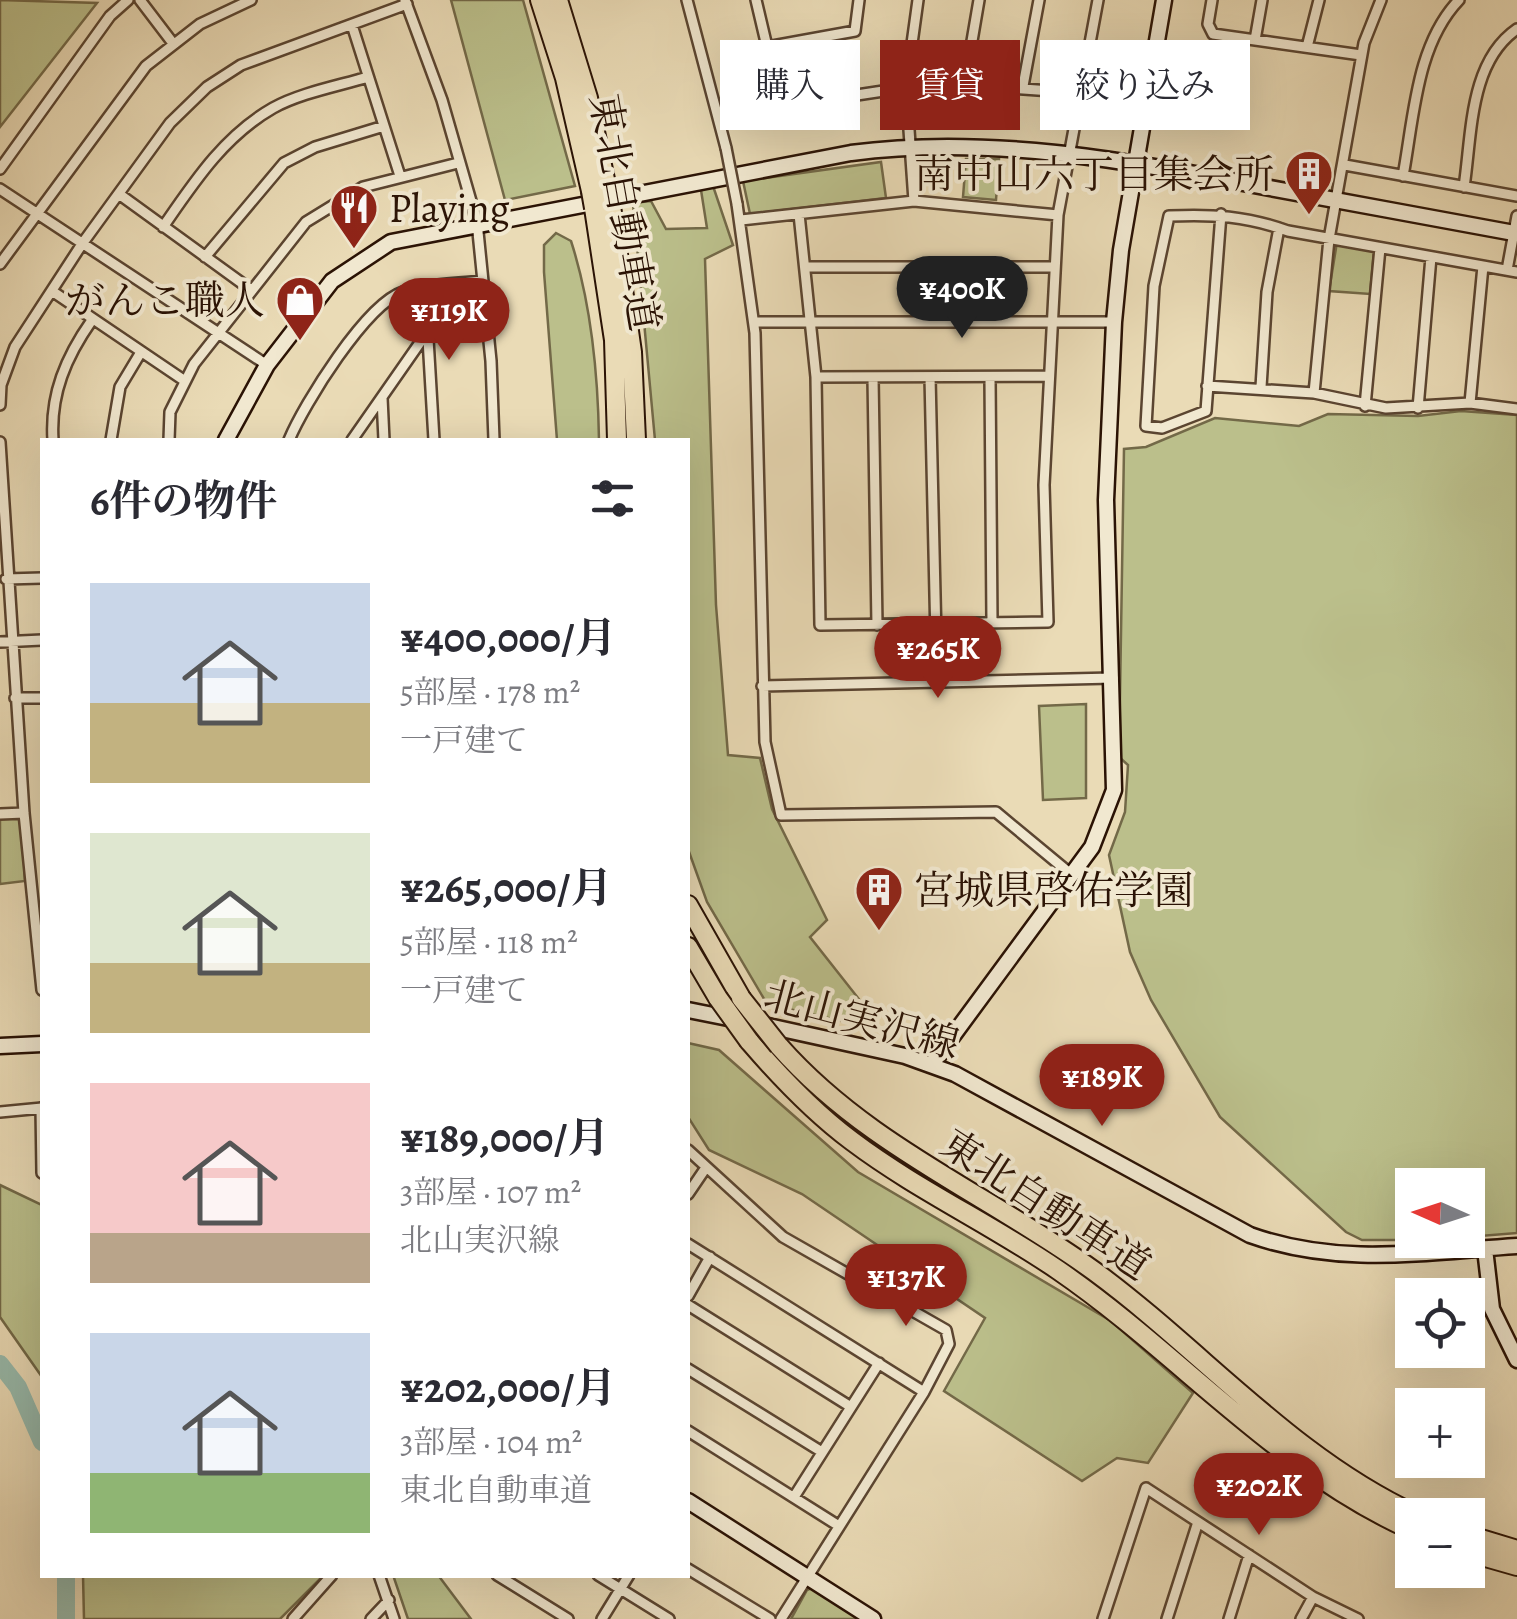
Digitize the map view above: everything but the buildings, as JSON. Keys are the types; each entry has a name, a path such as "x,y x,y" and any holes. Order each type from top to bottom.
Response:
{"highway":[{"name":"東北自動車道","path":"540,0 601,198 632,352 636,438"},
{"name":"東北自動車道","path":"558,0 588,98 614,340 617,438"},
{"name":"東北自動車道","path":"690,909 741,998 778,1046 824,1092 870,1130 1060,1247 1158,1321 1303,1447 1395,1502"},
{"name":"東北自動車道","path":"690,950 749,1040 790,1088 850,1140 1058,1270 1291,1458 1350,1498 1395,1521"},
{"path":"1485,1540 1517,1550"},
{"path":"1485,1557 1517,1566"}],"street":[{"path":"0,169 110,16 128,0"},
{"path":"140,0 172,42"},
{"path":"0,264 146,66 172,42 251,0"},
{"path":"687,0 741,220 754,322 762,686 766,742 780,815 996,812 1072,875"},
{"path":"756,0 765,40"},
{"path":"806,40 855,31 859,0"},
{"path":"912,40 918,0"},
{"path":"972,40 979,0"},
{"path":"1023,86 1039,0"},
{"path":"1090,40 1098,0"},
{"path":"932,1064 1092,847 1114,790 1106,500 1114,322 1121,250 1164,0"},
{"path":"1212,0 1208,24 1213,34 1361,56"},
{"path":"1255,40 1262,0"},
{"path":"1306,47 1319,0"},
{"path":"1314,393 1329,238 1345,165 1361,56 1382,0"},
{"path":"1403,176 1427,52 1443,16 1458,0"},
{"path":"0,405 1,385 15,347 82,244 170,123 207,87 241,65 406,2 442,100 477,222 492,361 494,438"},
{"path":"352,25 400,176"},
{"path":"1464,186 1479,82 1490,58 1517,29"},
{"path":"164,227 204,165 246,127 275,106 368,76"},
{"path":"1020,86 1040,88"},
{"path":"205,257 284,162 315,147 384,126"},
{"path":"908,130 914,201"},
{"path":"799,214 816,377 820,625 1048,622 1044,484 1054,267 1058,216 1073,130"},
{"path":"227,438 267,365 332,281 391,242 477,222 909,146 1138,163 1514,233"},
{"path":"168,438 170,412 217,333 306,222 363,187 458,163"},
{"path":"1345,165 1517,196"},
{"path":"0,189 267,365"},
{"path":"119,194 250,289"},
{"path":"741,220 914,201 1058,216"},
{"path":"1221,214 1206,411 1162,428 1146,426 1154,286 1169,216 1221,214 1254,218 1279,228 1512,271 1517,216"},
{"path":"1261,387 1267,292 1279,228"},
{"path":"1365,406 1380,248"},
{"path":"1418,408 1431,257"},
{"path":"806,266 1054,267"},
{"path":"1470,402 1483,266"},
{"path":"289,438 301,410 380,306 400,292 481,281"},
{"path":"425,288 434,438"},
{"path":"52,291 186,382"},
{"path":"53,438 56,390 72,348 92,320"},
{"path":"754,322 1114,322"},
{"path":"353,438 428,330"},
{"path":"112,438 120,388 140,352"},
{"path":"816,377 1049,376"},
{"path":"930,377 937,682"},
{"path":"873,378 876,625"},
{"path":"990,378 992,622"},
{"path":"1207,386 1314,393 1365,406 1418,408 1470,402 1517,409"},
{"path":"382,397 384,438"},
{"path":"0,442 5,642 15,698 40,973"},
{"path":"6,579 40,578"},
{"path":"5,642 40,640"},
{"path":"762,686 1112,678"},
{"path":"15,698 40,698"},
{"path":"0,814 24,813"},
{"path":"29,881 40,880"},
{"name":"北山実沢線","path":"690,1010 848,1041 932,1064 1272,1243 1373,1258 1395,1256"},
{"path":"0,1046 40,1044"},
{"path":"0,1112 40,1108"},
{"path":"690,1152 784,1238 946,1330 950,1344 781,1619"},
{"path":"690,1191 705,1169"},
{"path":"690,1245 924,1392"},
{"name":"北山実沢線","path":"1485,1248 1517,1246"},
{"path":"1485,1248 1492,1308 1517,1360"},
{"path":"690,1293 710,1258"},
{"path":"690,1306 851,1407"},
{"path":"794,1497 879,1363"},
{"path":"690,1370 822,1452"},
{"path":"690,1431 840,1526"},
{"path":"1104,1619 1146,1488 1197,1525 1313,1597 1358,1619"},
{"path":"690,1502 873,1619"},
{"path":"1167,1619 1197,1525"},
{"path":"1229,1619 1249,1555"},
{"path":"690,1570 770,1619"},
{"path":"297,1618 330,1578"},
{"path":"380,1578 394,1619"},
{"path":"502,1578 568,1619"},
{"path":"603,1578 668,1619"},
{"path":"602,1619 627,1578"},
{"path":"1301,1619 1313,1597"},
{"path":"371,1619 389,1600"}],"green space":[{"path":"0,0 97,3 0,127"},
{"path":"451,0 523,0 575,186 505,200"},
{"path":"966,159 999,159 996,200 963,197"},
{"path":"881,162 886,198 750,214 743,181"},
{"path":"713,186 733,245 705,259 716,605 728,755 760,758 772,809 827,920 810,937 866,1008 863,1026 767,1004 707,902 690,855 690,438 655,438 633,203 651,201 666,229 707,228 701,190"},
{"path":"556,233 571,241 588,314 599,438 557,438 544,245"},
{"path":"1337,242 1374,251 1370,294 1329,291"},
{"path":"1461,411 1517,415 1517,1233 1485,1236 1485,1168 1395,1168 1395,1240 1362,1240 1346,1232 1220,1117 1151,1000 1130,952 1109,855 1125,812 1128,765 1119,757 1124,449 1146,447 1215,418 1299,426 1328,414 1418,416"},
{"path":"1086,704 1086,798 1043,800 1039,706"},
{"path":"17,816 22,822 25,881 0,884 0,817"},
{"path":"690,1043 719,1050 858,1172 1111,1321 1193,1393 1148,1463 1117,1458 1082,1481 944,1391 985,1318 802,1194 709,1150 690,1120"},
{"path":"0,1185 40,1204 40,1374 0,1317"},
{"path":"83,1578 321,1578 280,1619 84,1619"},
{"path":"394,1578 440,1578 471,1619 408,1619"},
{"path":"814,1587 863,1619 791,1619 807,1590"}],"waterway":[{"path":"0,1364 18,1387 40,1437"},
{"path":"66,1578 66,1619"}],"place":[{"name":"南中山六丁目集会所","path":"1309,216"},
{"name":"Playing","path":"354,250"},
{"name":"がんこ職人","path":"300,342"},
{"name":"宮城県啓佑学園","path":"879,932"}]}
